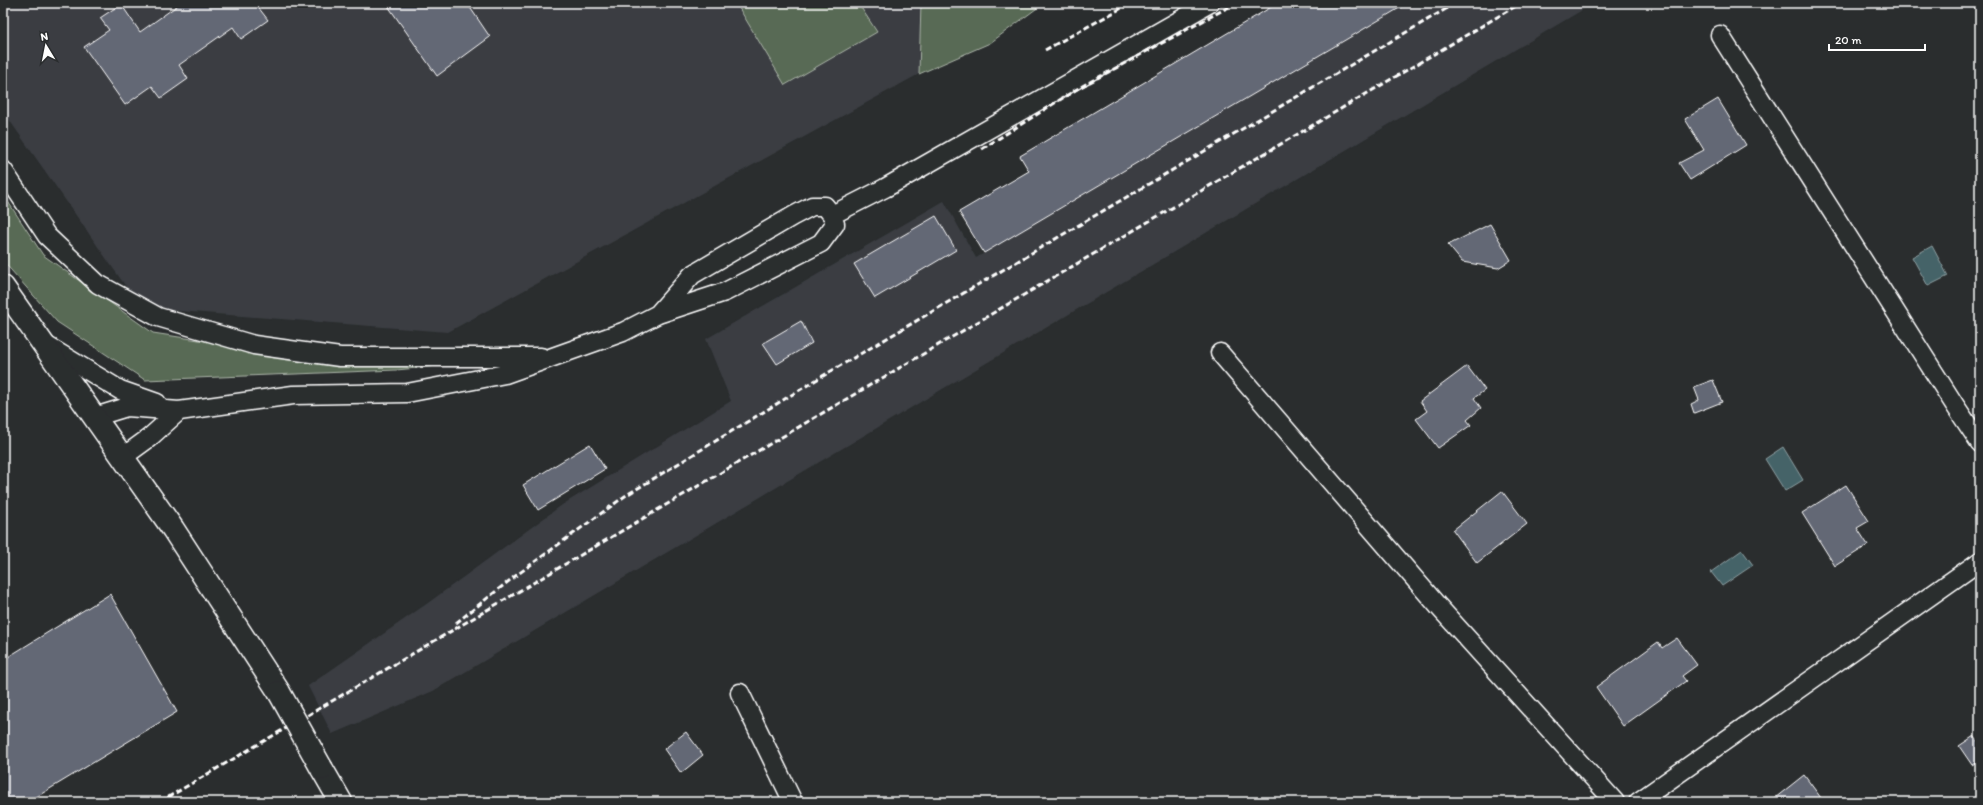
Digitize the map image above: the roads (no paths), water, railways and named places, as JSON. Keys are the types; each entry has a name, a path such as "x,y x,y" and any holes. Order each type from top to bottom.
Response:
{"street":[{"path":"3,287 123,457 220,599 279,692 341,802"}],"lane":[{"path":"832,215 1210,3"},
{"path":"1720,35 1980,443"},
{"path":"3,170 47,236 98,284 158,317 254,345 340,357 555,357"},
{"path":"99,423 101,415 127,407 179,411 293,395 407,393 505,374 623,332 658,314 725,292 821,243 835,224 832,215 825,206 812,206 793,216 692,275 658,314"},
{"path":"42,342 120,390 179,411"},
{"path":"1220,354 1438,606 1615,802"},
{"path":"123,457 149,438 179,411"},
{"path":"1638,802 1980,561"},
{"path":"740,693 793,802"}],"water":[{"path":"1932,246 1948,276 1928,286 1912,257"},
{"path":"1783,447 1803,480 1785,491 1765,459"},
{"path":"1742,550 1753,565 1722,586 1711,572"}],"railway":[{"path":"1045,50 1131,3"},
{"path":"982,149 1077,89 1236,3"},
{"path":"456,623 514,577 625,496 816,380 1456,3"},
{"path":"160,802 1521,3"}]}
